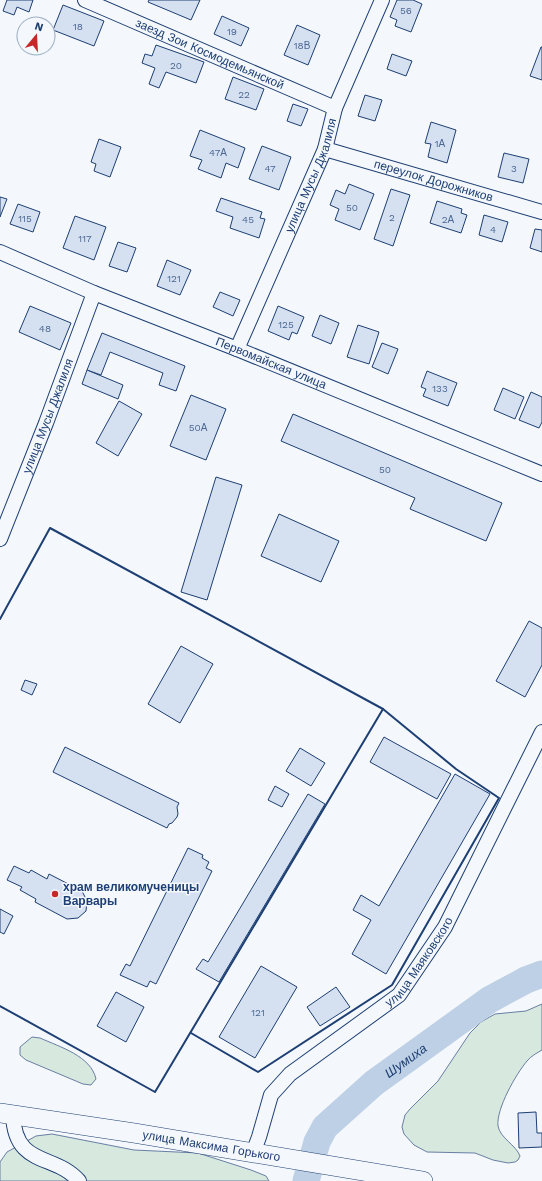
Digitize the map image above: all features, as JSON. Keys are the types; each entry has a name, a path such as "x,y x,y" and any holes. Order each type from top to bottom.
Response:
{"street":[{"name":"заезд Зои Космодемьянской","path":"85,0 335,108"},
{"name":"улица Мусы Джалиля","path":"236,349 325,149 335,108 382,0"},
{"name":"переулок Дорожников","path":"325,149 542,212"},
{"name":"Первомайская улица","path":"0,252 94,293 236,349 542,474"},
{"name":"улица Мусы Джалиля","path":"0,539 46,423 94,293"},
{"name":"улица Маяковского","path":"253,1153 271,1095 290,1074 399,996 445,927 542,732"},
{"name":"улица Максима Горького","path":"6,1114 423,1181"},
{"path":"6,1114 13,1126 17,1138 25,1149 38,1159 62,1169 76,1177 79,1181"}],"shaded area":[{"path":"542,1004 542,1050 529,1059 518,1074 503,1101 498,1119 499,1130 518,1152 520,1156 518,1160 508,1163 493,1160 475,1153 427,1152 414,1145 404,1134 402,1127 405,1115 438,1081 470,1033 481,1022 495,1014 526,1011"},
{"path":"32,1037 40,1038 74,1053 88,1064 96,1079 91,1085 83,1084 26,1060 20,1055 20,1047"},
{"path":"52,1134 134,1150 198,1153 251,1170 266,1176 269,1181 0,1181 0,1162 7,1152 36,1136"}],"building":[{"path":"7,0 33,0 29,12 17,7 14,15 3,11"},
{"path":"149,0 200,0 191,20 148,2"},
{"path":"397,0 413,0 422,4 411,32 395,26 397,20 390,17"},
{"path":"63,5 104,21 94,46 56,31 56,22"},
{"path":"222,16 249,28 241,46 214,34"},
{"path":"297,25 320,35 308,65 284,55"},
{"path":"156,45 204,62 196,83 166,72 159,88 149,84 155,68 142,63 145,54 152,56"},
{"path":"542,47 542,80 530,76"},
{"path":"392,54 412,61 406,76 387,69"},
{"path":"233,77 264,89 256,110 225,99"},
{"path":"365,95 382,100 375,121 358,116"},
{"path":"293,104 308,109 301,126 287,121"},
{"path":"431,122 456,130 447,163 428,157 431,144 425,143"},
{"path":"200,130 245,148 238,168 226,163 221,178 198,169 202,160 190,156"},
{"path":"99,139 121,147 110,177 94,171 96,164 91,162"},
{"path":"262,146 291,157 279,190 249,179"},
{"path":"504,153 529,159 523,183 498,177"},
{"path":"349,184 374,194 360,230 335,220 339,209 330,205 336,190 345,194"},
{"path":"391,189 410,195 393,246 374,239"},
{"path":"0,197 7,199 0,217"},
{"path":"221,198 262,212 260,218 265,219 259,238 230,228 233,217 216,211"},
{"path":"437,201 462,209 461,213 467,215 461,233 430,223"},
{"path":"18,204 40,212 33,232 10,224"},
{"path":"484,215 508,222 502,242 479,235"},
{"path":"75,216 106,227 94,260 63,248"},
{"path":"535,229 542,230 542,252 530,248"},
{"path":"118,242 136,248 127,272 109,266"},
{"path":"167,260 191,270 180,295 157,286"},
{"path":"220,292 240,300 233,316 213,307"},
{"path":"30,306 71,323 60,350 19,332"},
{"path":"278,306 304,317 297,334 292,332 289,340 268,331"},
{"path":"320,315 339,323 331,344 312,336"},
{"path":"358,325 379,332 369,364 347,357"},
{"path":"102,333 185,366 176,391 159,385 163,373 110,352 101,375 87,370"},
{"path":"382,343 398,349 388,374 372,367"},
{"path":"87,370 123,385 118,399 82,384"},
{"path":"427,371 457,383 448,406 423,396 426,389 421,387"},
{"path":"503,388 524,397 515,419 494,410"},
{"path":"531,392 542,397 542,422 539,428 519,420"},
{"path":"191,395 226,409 206,460 170,446"},
{"path":"119,401 142,414 118,456 96,443"},
{"path":"293,414 502,503 486,541 410,509 415,498 281,441"},
{"path":"216,477 242,485 207,600 181,592"},
{"path":"279,514 339,541 321,582 261,556"},
{"path":"529,621 542,628 542,665 525,697 496,681"},
{"path":"181,646 213,664 180,723 148,704"},
{"path":"25,680 37,684 32,695 21,690"},
{"path":"384,737 451,774 437,799 370,762"},
{"path":"65,747 179,803 177,807 177,817 172,823 169,824 167,828 53,772"},
{"path":"300,748 325,763 311,786 286,771"},
{"path":"455,774 490,794 386,974 352,954 371,920 353,910 361,895 379,906"},
{"path":"275,786 289,794 282,807 268,800"},
{"path":"308,794 325,804 219,982 196,969 203,959 208,962"},
{"path":"188,848 203,855 202,858 209,862 206,868 212,871 156,984 150,981 147,987 120,975 126,964 130,966"},
{"name":"храм великомученицы Варвары","path":"14,866 29,873 31,870 47,879 49,874 82,891 87,901 86,911 78,918 67,919 35,902 36,899 20,890 22,887 7,880"},
{"path":"0,909 13,916 4,934 0,932"},
{"path":"261,966 297,987 255,1058 219,1037"},
{"path":"336,987 350,1007 320,1026 307,1007"},
{"path":"116,992 144,1007 126,1042 97,1026"},
{"path":"536,1112 537,1133 542,1133 542,1147 519,1148 518,1113"}],"waterway":[{"name":"Шумиха","path":"306,1181 317,1142 325,1127 374,1083 489,1000 526,980 542,974"}],"wall":[{"path":"0,619 50,528 383,709 155,1092 0,1006"},
{"path":"191,1033 258,1072 392,985 499,798 456,769 383,709"}],"place":[{"name":"храм великомученицы Варвары","path":"55,894"}]}
